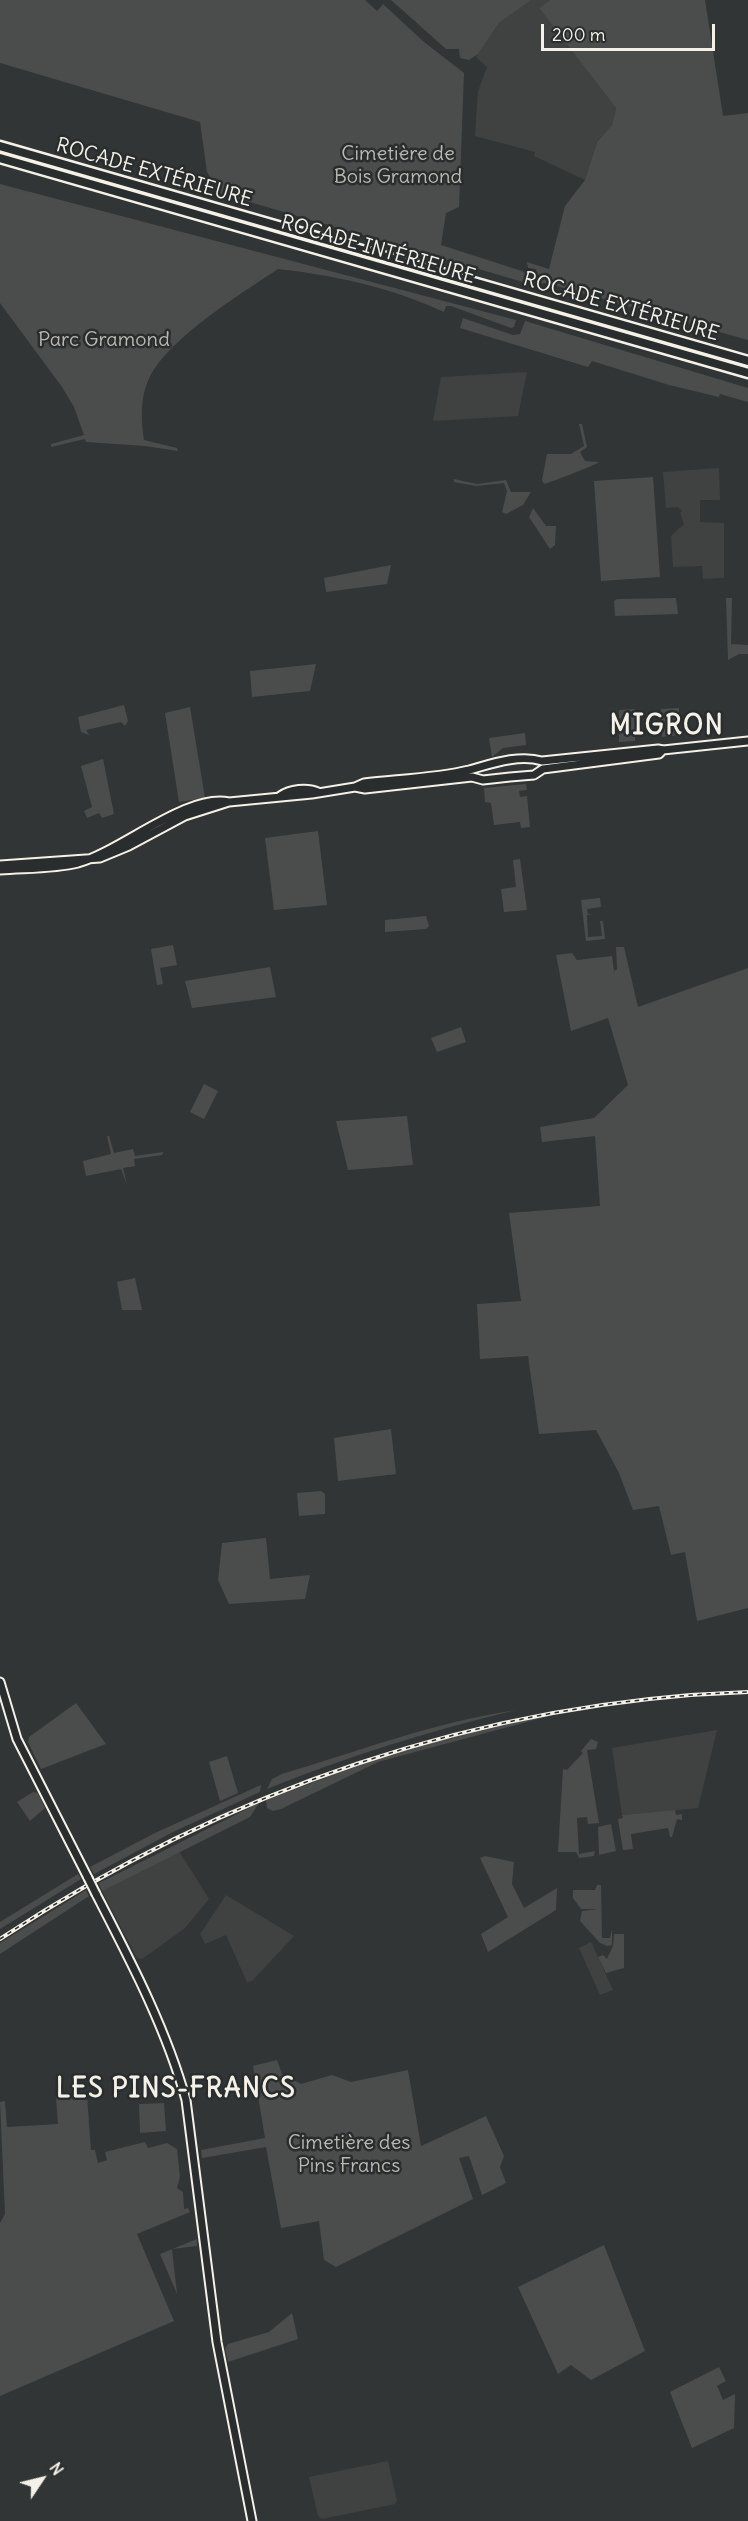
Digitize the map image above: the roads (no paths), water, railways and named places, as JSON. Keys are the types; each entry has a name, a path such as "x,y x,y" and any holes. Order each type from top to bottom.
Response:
{"highway":[{"name":"ROCADE EXTÉRIEURE","path":"0,146 748,361"},
{"name":"ROCADE INTÉRIEURE","path":"0,158 748,373"}],"street":[{"path":"0,870 77,863 132,839 174,814 212,801 229,802 311,789 318,792 355,787 364,783 471,770 492,763 532,758 542,761 748,741"},
{"path":"355,787 364,789 472,777 483,780 534,775 543,769 658,754 663,750"},
{"path":"0,865 85,859"},
{"path":"0,1682 17,1739 139,1981 177,2070 186,2100 218,2342 252,2521"}],"railway":[{"path":"0,1939 85,1887 173,1840 264,1799 357,1764 452,1735 549,1714 648,1699 748,1692"}],"district":[{"name":"MIGRON","path":"667,727"},
{"name":"LES PINS-FRANCS","path":"176,2090"}],"park label":[{"name":"Cimetière de Bois Gramond","path":"398,166"},
{"name":"Parc Gramond","path":"104,340"},
{"name":"Cimetière des Pins Francs","path":"349,2154"}]}
